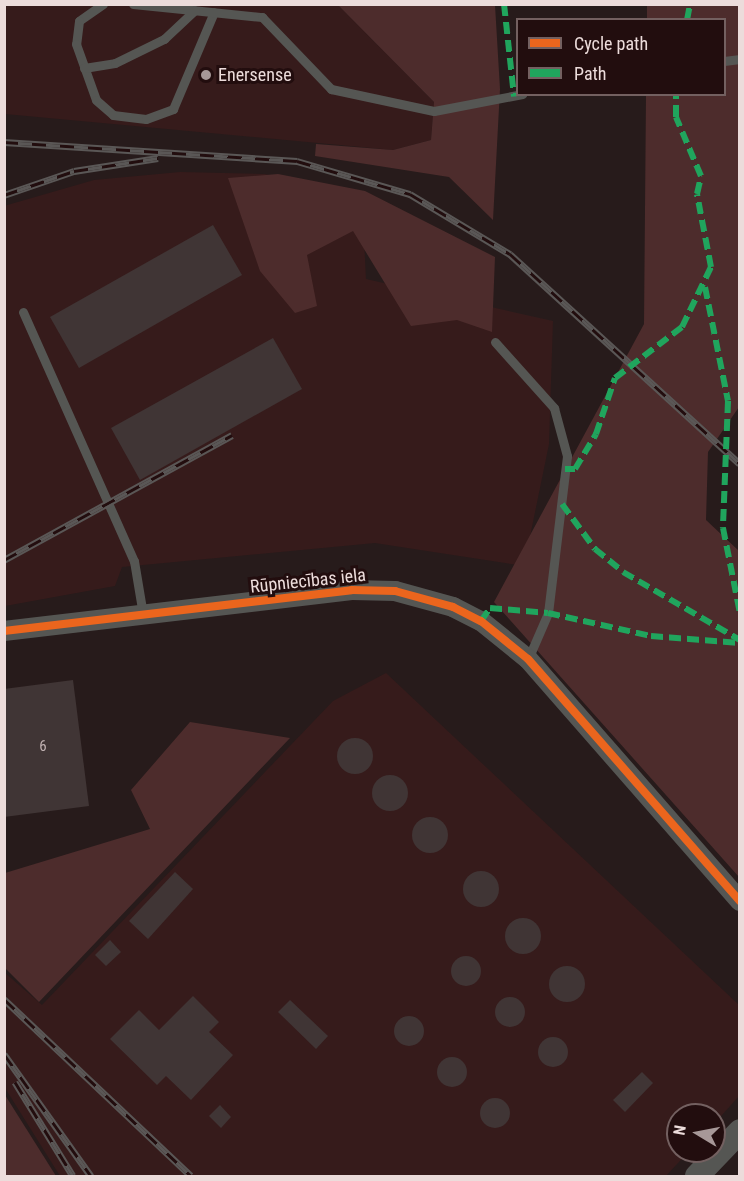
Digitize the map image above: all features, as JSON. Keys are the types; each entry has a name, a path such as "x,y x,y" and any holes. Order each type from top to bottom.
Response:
{"street":[{"name":"Rūpniecības iela","path":"4,631 352,590 395,591 429,598 481,621 528,659 740,901"},
{"path":"697,1176 740,1131"}],"lane":[{"path":"103,4 79,21 76,44 84,68 96,100 113,115 146,119 164,115 173,109 214,12"},
{"path":"133,4 262,17 331,89 434,111 516,95"},
{"path":"84,68 115,63 164,39 195,10"},
{"path":"23,312 134,561 143,615"},
{"path":"495,342 554,408 567,456 548,613 528,659"}],"shaded area":[{"name":"Enersense","path":"4,5 338,5 434,102 431,140 393,150 5,114"},
{"path":"338,5 495,5 500,89 493,220 449,177 315,156 316,144 393,150 431,140 434,102"},
{"path":"647,5 739,5 739,407 708,452 706,520 739,551 739,877 494,602 644,324 646,96 726,96 726,18 647,18"},
{"path":"180,172 265,174 362,198 366,279 553,321 549,444 524,566 375,543 122,567 115,586 5,606 4,206 94,180"},
{"path":"278,174 365,191 495,257 492,332 457,320 411,326 353,231 307,255 317,306 295,313 260,271 228,178"},
{"path":"386,673 739,1005 739,1096 726,1111 726,1103 666,1103 666,1163 678,1163 666,1176 60,1176 5,1088 4,972 42,1005 333,701"},
{"path":"190,722 290,738 39,1002 5,968 5,873 150,829 131,790"},
{"path":"5,1095 56,1176 5,1176"}],"building":[{"path":"213,225 242,275 79,368 50,317"},
{"path":"273,338 302,389 140,480 111,428"},
{"path":"73,680 89,806 4,817 4,689"},
{"path":"355,738 368,743 373,756 368,769 355,774 342,769 337,756 342,743"},
{"path":"390,775 403,780 408,793 403,806 390,811 377,806 372,793 377,780"},
{"path":"430,817 443,822 448,835 443,848 430,853 417,848 412,835 417,822"},
{"path":"481,871 494,876 499,889 494,902 481,907 468,902 463,889 468,876"},
{"path":"175,872 193,889 148,939 129,921"},
{"path":"523,918 536,923 541,936 536,949 523,954 510,949 505,936 510,923"},
{"path":"110,940 121,952 106,966 95,955"},
{"path":"466,956 476,961 481,971 476,981 466,986 456,981 451,971 456,961"},
{"path":"567,966 580,971 585,984 580,997 567,1002 554,997 549,984 554,971"},
{"path":"193,996 219,1022 209,1032 233,1055 191,1100 166,1076 157,1085 110,1039 139,1010 159,1030"},
{"path":"510,997 520,1002 525,1012 520,1022 510,1027 500,1022 495,1012 500,1002"},
{"path":"290,1000 328,1036 316,1049 278,1012"},
{"path":"409,1016 419,1021 424,1031 419,1041 409,1046 399,1041 394,1031 399,1021"},
{"path":"553,1037 563,1042 568,1052 563,1062 553,1067 543,1062 538,1052 543,1042"},
{"path":"452,1057 462,1062 467,1072 462,1082 452,1087 442,1082 437,1072 442,1062"},
{"path":"642,1072 653,1083 625,1112 613,1100"},
{"path":"495,1098 505,1103 510,1113 505,1123 495,1128 485,1123 480,1113 485,1103"},
{"path":"220,1105 231,1117 221,1128 209,1116"}],"railway":[{"path":"4,142 297,161 410,194 510,254 740,464"},
{"path":"4,195 74,171 158,158"},
{"path":"4,560 232,435"},
{"path":"4,999 191,1176"},
{"path":"4,1054 91,1176"},
{"path":"15,1082 73,1176"}],"marked path":[{"path":"504,4 514,96"},
{"path":"687,18 690,4"},
{"path":"565,469 575,469 596,434 615,378 682,327 711,267 697,194 701,176 676,117 676,96"},
{"path":"705,287 728,401 723,528 740,613"},
{"path":"562,504 595,549 623,572 740,640"},
{"path":"481,621 490,608 548,613 651,636 740,643"}],"cycle path":[{"path":"4,631 352,590 395,591 453,607 481,621 528,659 740,901"}],"place":[{"name":"Enersense","path":"206,75"}]}
